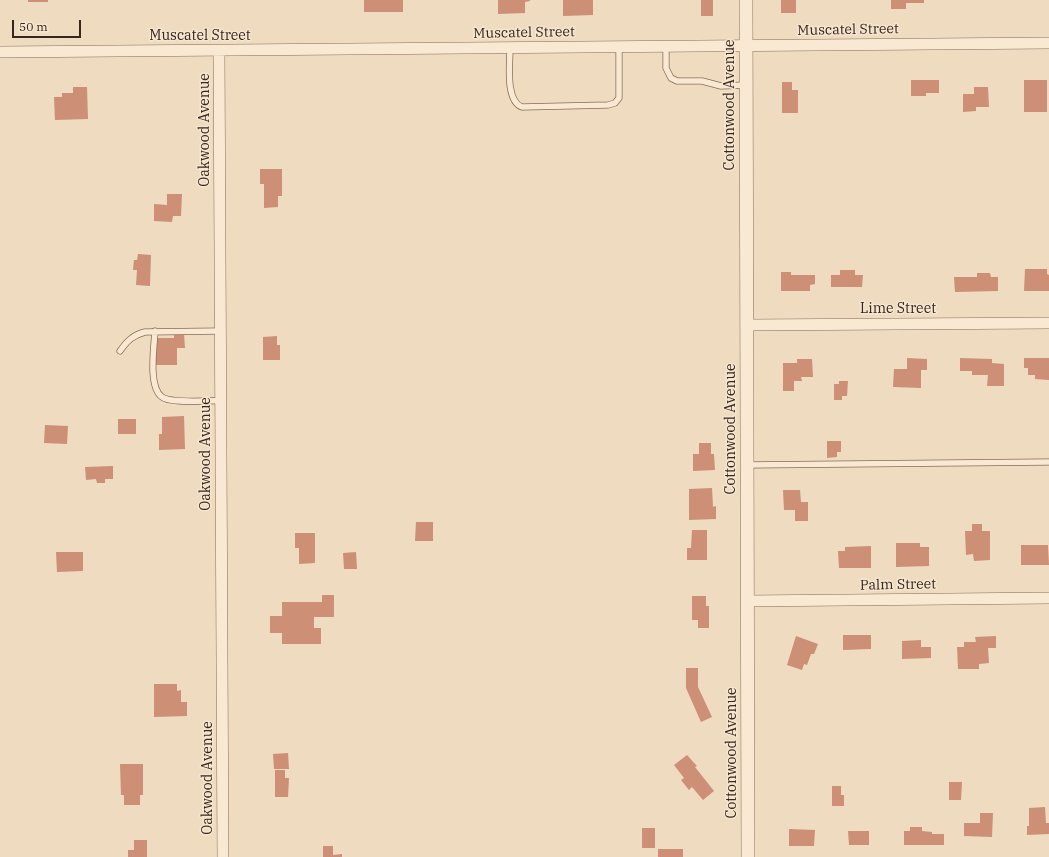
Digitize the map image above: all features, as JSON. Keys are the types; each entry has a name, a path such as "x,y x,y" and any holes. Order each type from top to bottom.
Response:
{"street":[{"name":"Cottonwood Avenue","path":"746,0 748,857"},
{"name":"Muscatel Street","path":"0,52 1049,43"},
{"name":"Oakwood Avenue","path":"220,51 223,857"},
{"name":"Lime Street","path":"747,325 1049,323"},
{"name":"Palm Street","path":"748,601 1049,598"}],"lane":[{"path":"510,48 513,100 517,105 522,107 608,105 616,103 619,98 619,47"},
{"path":"666,47 666,68 671,78 677,81 702,81 721,86 746,85"},
{"path":"155,331 153,381 155,389 163,398 176,400 221,400"},
{"path":"120,352 126,343 135,335 145,332 221,331"},
{"path":"747,465 1049,462"}],"building":[{"path":"28,0 48,0 48,2 28,2"},
{"path":"364,0 403,0 403,12 364,12"},
{"path":"498,0 530,1 525,2 525,13 498,14"},
{"path":"563,0 593,0 593,15 563,16"},
{"path":"701,0 713,0 713,16 701,16"},
{"path":"781,0 796,0 796,13 781,13"},
{"path":"891,0 924,0 924,3 906,3 906,9 891,9"},
{"path":"911,80 939,80 939,93 926,93 926,96 911,96"},
{"path":"1024,80 1047,80 1047,112 1024,112"},
{"path":"782,82 792,82 792,90 798,90 798,113 782,113"},
{"path":"73,87 87,87 88,119 55,120 54,97 62,97 62,93 73,93"},
{"path":"974,87 988,87 989,107 976,107 976,111 963,112 963,94 974,94"},
{"path":"260,169 282,169 282,196 278,196 278,207 264,208 264,184 260,184"},
{"path":"167,194 182,194 181,216 173,216 172,222 154,221 154,204 167,205"},
{"path":"138,254 151,255 150,286 136,285 137,270 133,270 134,260 137,260"},
{"path":"1025,269 1047,269 1047,274 1049,275 1049,291 1024,291"},
{"path":"840,270 855,270 855,275 863,275 862,287 831,287 831,275 840,275"},
{"path":"781,272 791,272 791,275 815,275 815,284 810,285 810,291 781,291"},
{"path":"977,273 990,273 991,277 998,277 998,291 955,292 954,277 977,277"},
{"path":"174,334 184,334 185,348 177,348 177,365 156,365 156,338 174,338"},
{"path":"277,336 277,345 280,345 280,360 263,360 263,337"},
{"path":"907,358 927,359 927,370 921,370 921,388 893,387 894,369 907,369"},
{"path":"960,358 992,359 992,363 1004,364 1004,386 987,386 988,375 972,375 972,371 960,371"},
{"path":"1024,358 1049,358 1049,380 1035,379 1035,375 1028,375 1028,368 1024,368"},
{"path":"797,359 812,359 813,377 801,377 802,381 794,381 794,391 783,391 783,363 797,363"},
{"path":"839,381 848,381 847,396 842,396 842,400 834,400 834,384 839,384"},
{"path":"184,416 185,449 159,450 159,434 162,434 162,417"},
{"path":"118,419 136,419 136,434 118,434"},
{"path":"45,425 68,426 67,444 44,443"},
{"path":"827,441 841,441 841,452 837,452 837,457 827,458"},
{"path":"699,443 711,443 711,454 714,454 715,470 693,471 693,454 699,454"},
{"path":"113,466 113,479 105,479 105,483 97,483 96,479 86,480 85,467"},
{"path":"712,488 713,507 716,506 716,519 689,520 689,489"},
{"path":"783,490 800,490 801,502 808,502 808,521 795,521 795,510 784,510"},
{"path":"416,522 433,522 433,541 415,541"},
{"path":"972,524 982,524 982,531 990,531 990,560 974,561 973,554 966,555 965,531 972,531"},
{"path":"692,530 707,530 707,560 687,560 687,548 691,548"},
{"path":"295,533 315,533 315,563 299,564 299,548 295,548"},
{"path":"896,543 920,543 920,547 929,547 929,566 896,567"},
{"path":"1021,545 1048,545 1049,565 1021,565"},
{"path":"871,546 871,568 839,568 838,551 845,551 845,547"},
{"path":"56,552 83,552 83,571 57,572"},
{"path":"356,552 357,569 344,569 343,553"},
{"path":"322,595 334,595 334,617 314,617 314,628 321,628 321,644 282,644 282,633 270,633 270,616 282,616 282,602 322,602"},
{"path":"692,596 706,596 706,606 709,606 709,628 698,628 698,620 692,620"},
{"path":"843,635 871,635 871,649 843,650"},
{"path":"796,636 818,644 814,654 811,654 807,665 804,664 802,670 787,665"},
{"path":"996,636 996,648 988,648 989,663 979,664 979,669 958,669 957,647 964,647 964,642 976,642 975,637"},
{"path":"921,640 921,647 931,647 931,658 902,659 902,641"},
{"path":"686,668 698,668 698,687 712,717 701,722 686,688"},
{"path":"154,684 177,684 177,691 181,690 181,702 187,702 187,716 154,717"},
{"path":"288,753 289,769 274,769 273,754"},
{"path":"687,755 697,766 695,767 714,791 703,800 692,787 689,790 681,780 684,778 674,765"},
{"path":"120,764 143,764 143,795 140,795 140,805 124,805 124,795 121,795"},
{"path":"275,770 285,770 285,778 289,778 288,797 275,797"},
{"path":"949,782 962,782 961,800 949,800"},
{"path":"832,786 841,786 841,795 844,795 844,806 832,806"},
{"path":"1045,807 1046,823 1049,823 1049,834 1027,835 1027,826 1029,826 1029,808"},
{"path":"980,813 993,813 992,837 964,836 964,823 980,823"},
{"path":"910,827 922,827 922,831 932,832 932,834 944,834 944,845 904,845 904,831 910,831"},
{"path":"642,828 655,828 655,848 642,848"},
{"path":"789,829 815,830 814,846 789,846"},
{"path":"848,831 869,831 869,845 849,845"},
{"path":"134,840 147,840 147,857 128,857 128,850 134,850"},
{"path":"323,846 333,846 333,855 342,854 342,857 323,857"},
{"path":"658,849 683,849 683,857 658,857"}]}
